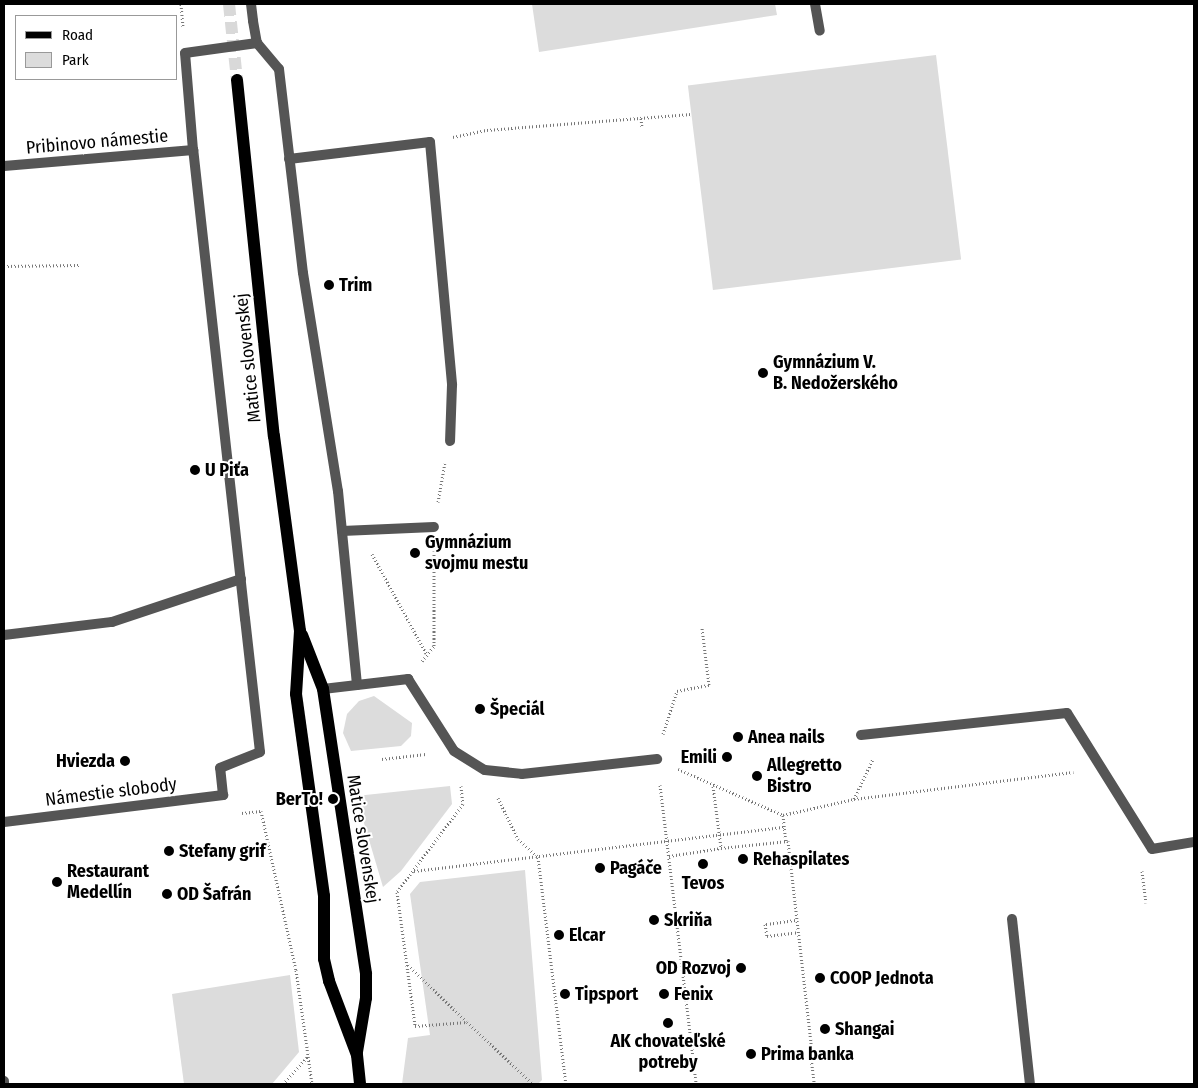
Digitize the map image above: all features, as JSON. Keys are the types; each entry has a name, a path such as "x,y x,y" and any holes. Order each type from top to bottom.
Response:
{"main road":[{"name":"Matice slovenskej","path":"237,80 274,436 300,631 296,694 324,896 324,959 328,981 357,1055"},
{"name":"Matice slovenskej","path":"300,631 323,689 366,974 366,998 357,1055 360,1084"}],"street":[{"path":"251,4 257,43 279,69 289,159 342,531 358,685"},
{"path":"815,4 820,31"},
{"path":"223,795 220,768 260,752 242,579 192,150 185,53 257,43"},
{"path":"289,159 430,142 452,385 450,441"},
{"name":"Pribinovo námestie","path":"4,166 192,150"},
{"path":"342,531 434,527"},
{"path":"4,635 112,622 242,579"},
{"path":"323,689 408,679 454,750 485,770 522,774 657,760"},
{"path":"866,734 1067,713 1152,848 1194,842"},
{"name":"Námestie slobody","path":"4,822 223,795"},
{"path":"1012,919 1030,1084"}],"path":[{"path":"430,142 487,130 692,114"},
{"path":"641,118 642,127"},
{"path":"4,266 79,265"},
{"path":"408,679 434,646 434,527 450,441"},
{"path":"359,530 427,655"},
{"path":"697,1084 657,760 670,705 677,690 709,685 702,628"},
{"path":"854,799 873,760 866,734"},
{"path":"382,760 454,750"},
{"path":"657,760 783,815 854,799 1101,768"},
{"path":"467,1022 415,1026 397,892 463,804 459,772 485,770 518,839 538,857 566,1084"},
{"path":"713,785 721,848"},
{"path":"223,795 225,814 261,810 296,970 312,1084"},
{"path":"783,815 814,1084"},
{"path":"413,871 784,828"},
{"path":"697,1084 669,854 788,841 812,1052"},
{"path":"1143,878 1146,903"},
{"path":"795,920 765,924 767,936 798,932"},
{"path":"407,965 533,1084"},
{"path":"283,1084 308,1056"}],"green space":[{"path":"532,4 775,4 777,15 539,52"},
{"path":"936,55 961,259 713,290 688,85"},
{"path":"374,696 412,723 411,736 401,746 351,751 343,733 347,714 359,701"},
{"path":"450,786 452,804 401,871 383,887 356,796"},
{"path":"525,870 542,1080 538,1084 402,1084 408,1038 430,1035 410,894 420,882"},
{"path":"290,975 299,1052 272,1084 184,1084 172,994"}],"tunnel":[{"path":"229,4 237,80"}],"place":[{"name":"Trim","path":"329,285"},
{"name":"Gymnázium V. B. Nedožerského","path":"763,373"},
{"name":"U Piťa","path":"195,470"},
{"name":"Gymnázium svojmu mestu","path":"415,553"},
{"name":"Špeciál","path":"480,709"},
{"name":"Anea nails","path":"738,737"},
{"name":"Emili","path":"727,757"},
{"name":"Hviezda","path":"125,761"},
{"name":"Allegretto Bistro","path":"757,776"},
{"name":"BerTo!","path":"333,799"},
{"name":"Stefany grif","path":"169,851"},
{"name":"Rehaspilates","path":"743,859"},
{"name":"Tevos","path":"703,864"},
{"name":"Pagáče","path":"600,868"},
{"name":"Restaurant Medellín","path":"57,882"},
{"name":"OD Šafrán","path":"167,894"},
{"name":"Skriňa","path":"654,920"},
{"name":"Elcar","path":"559,935"},
{"name":"OD Rozvoj","path":"741,968"},
{"name":"COOP Jednota","path":"820,978"},
{"name":"Tipsport","path":"565,994"},
{"name":"Fenix","path":"664,994"},
{"name":"AK chovateľské potreby","path":"668,1023"},
{"name":"Shangai","path":"825,1029"},
{"name":"Prima banka","path":"751,1054"}]}
